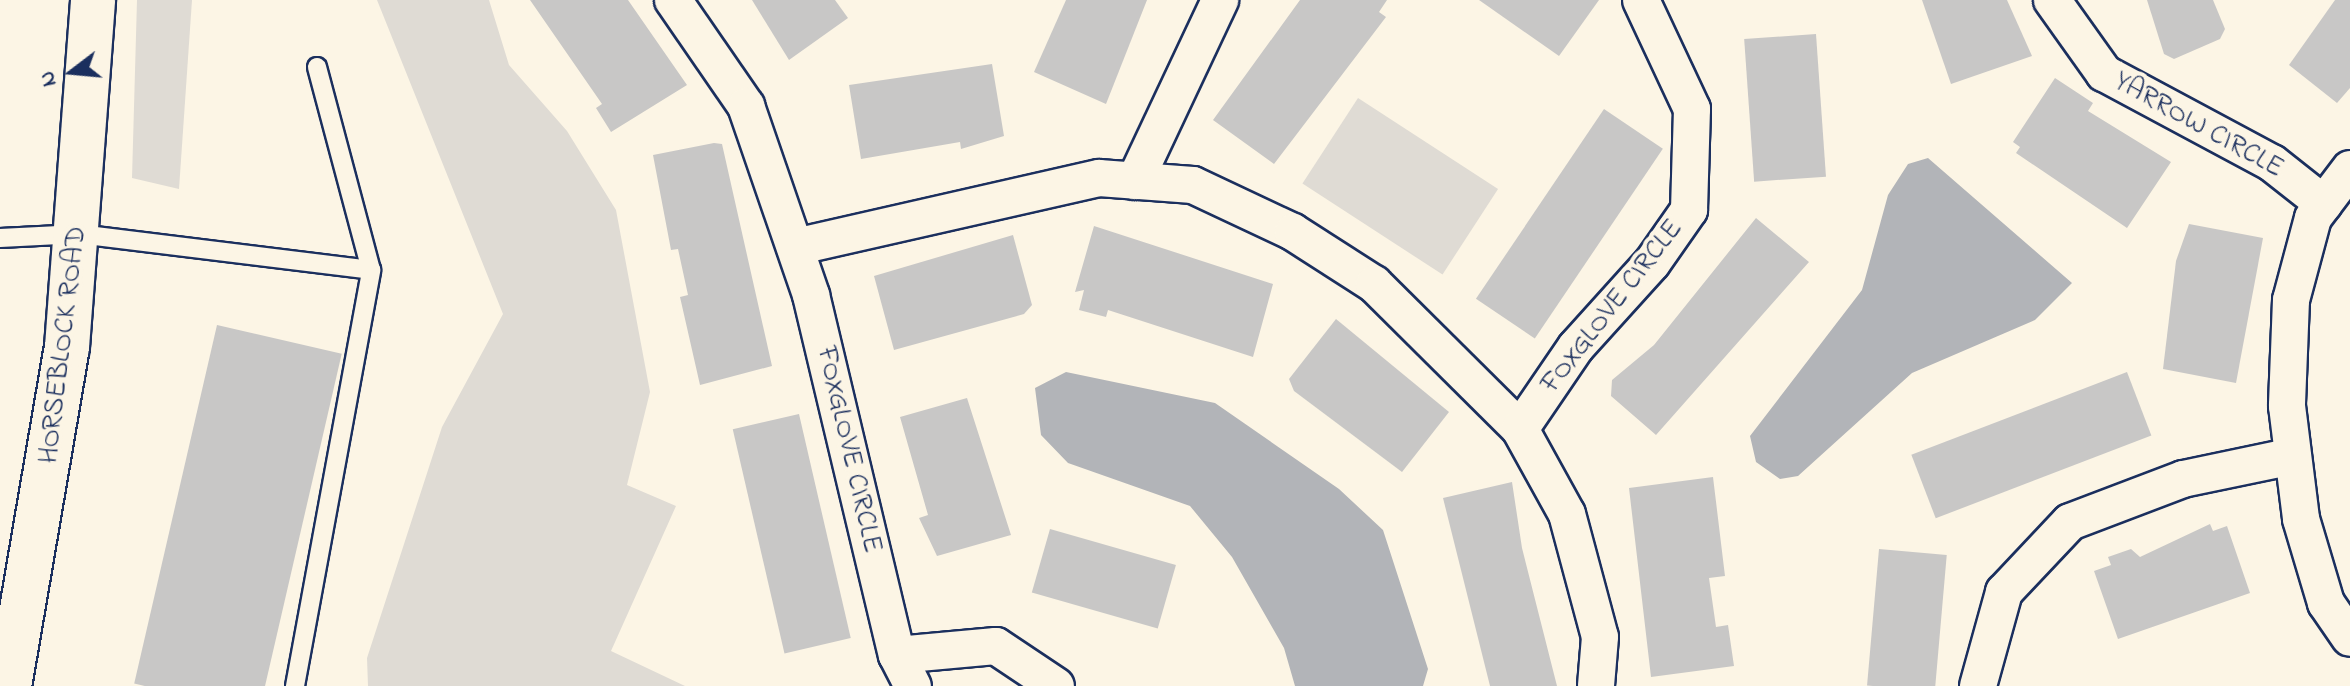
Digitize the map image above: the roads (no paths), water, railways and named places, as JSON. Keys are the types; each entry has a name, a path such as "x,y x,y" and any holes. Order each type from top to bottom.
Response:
{"main road":[{"name":"HORSEBLOCK ROAD","path":"9,686 50,465 79,234 93,0"}],"street":[{"name":"FOXGLOVE CIRCLE","path":"673,0 746,106 795,247 905,671 996,646 1056,686"},
{"path":"1135,181 1220,0"},
{"name":"FOXGLOVE CIRCLE","path":"1520,429 1576,347 1652,263 1689,210 1692,109 1641,0"},
{"name":"YARROW CIRCLE","path":"2052,0 2104,73 2272,163 2324,204"},
{"path":"2350,169 2324,204 2291,300 2293,456 2301,519 2326,603 2350,638"},
{"path":"795,247 1099,178 1193,185 1293,232 1361,275 1451,353 1520,429 1567,514 1600,637 1596,686"},
{"path":"1978,686 2004,592 2070,522 2183,479 2293,456"}],"lane":[{"path":"295,686 371,270 317,67"},
{"path":"0,238 79,234 371,270"}]}
